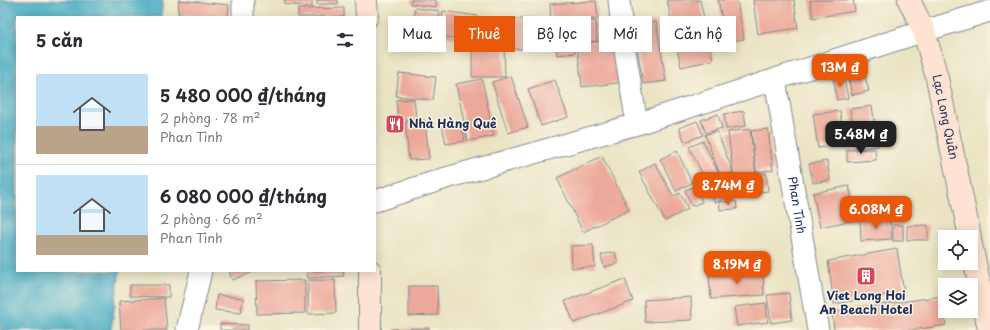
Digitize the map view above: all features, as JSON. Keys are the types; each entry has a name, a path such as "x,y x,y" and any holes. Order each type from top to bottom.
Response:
{"main road":[{"path":"366,0 367,16"},
{"name":"Lạc Long Quân","path":"909,0 924,31 937,78 969,230"},
{"path":"976,270 989,330"},
{"path":"370,272 370,330"}],"street":[{"path":"242,16 243,0"},
{"path":"619,0 623,39 637,124"},
{"path":"376,201 446,178 637,124 990,11"},
{"name":"Phan Tình","path":"775,80 818,330"},
{"path":"186,330 201,272"}],"water":[{"path":"0,0 163,0 161,16 16,16 16,272 120,272 111,330 0,330"}],"building":[{"path":"179,0 229,5 228,16 178,14"},
{"path":"285,0 312,0 312,7 284,4"},
{"path":"317,0 338,0 338,4 317,4"},
{"path":"411,0 436,0 436,7 411,4"},
{"path":"667,0 700,0 703,16 670,16"},
{"path":"718,0 737,0 744,39 736,40 736,16 721,16"},
{"path":"753,0 794,0 798,28 758,34"},
{"path":"810,0 853,0 855,11 813,18"},
{"path":"596,1 598,19 591,19 591,16 551,16 550,4"},
{"path":"344,8 344,16 298,16 298,9"},
{"path":"415,8 440,11 439,16 414,16"},
{"path":"443,11 478,16 454,16 454,38 446,37 446,16 442,16"},
{"path":"515,19 523,19 523,49 515,49"},
{"path":"591,21 596,21 597,41 591,42"},
{"path":"656,22 666,81 643,84 638,52 652,52 652,23"},
{"path":"599,41 599,52 622,52 626,82 582,87 578,52 591,52 591,42"},
{"path":"472,52 504,52 505,77 472,77"},
{"path":"557,52 575,52 575,53 557,55"},
{"path":"678,52 711,52 713,60 681,67"},
{"path":"399,73 436,77 433,100 396,96"},
{"path":"864,73 869,91 852,95 848,77"},
{"path":"843,75 848,98 837,100 833,77"},
{"path":"511,76 528,127 508,133 492,82"},
{"path":"482,79 494,136 468,141 456,84"},
{"path":"555,80 568,117 541,126 528,89"},
{"path":"414,99 416,118 398,120 396,100"},
{"path":"872,106 878,146 856,149 850,109"},
{"path":"744,111 746,126 726,129 724,114"},
{"path":"840,111 844,144 818,148 813,114"},
{"path":"718,114 722,128 706,133 701,120"},
{"path":"425,120 429,159 409,160 405,122"},
{"path":"697,121 703,135 685,142 679,128"},
{"path":"461,122 465,141 446,144 442,125"},
{"path":"750,129 756,174 766,173 768,191 736,195 728,132"},
{"path":"768,129 773,170 756,172 751,131"},
{"path":"717,131 733,172 721,177 705,135"},
{"path":"703,141 720,176 707,183 689,147"},
{"path":"875,149 876,160 847,162 847,150"},
{"path":"677,151 692,183 676,191 660,159"},
{"path":"602,156 629,210 583,232 557,178"},
{"path":"827,161 830,180 813,183 809,164"},
{"path":"655,163 673,196 680,193 688,209 665,221 639,172"},
{"path":"718,179 727,197 715,203 706,185"},
{"path":"695,186 702,202 692,206 685,190"},
{"path":"849,186 853,204 870,200 874,216 820,227 813,193"},
{"path":"736,201 737,209 720,210 719,202"},
{"path":"890,218 892,239 861,241 860,220"},
{"path":"893,225 903,225 903,241 893,241"},
{"path":"928,225 928,240 907,240 907,226"},
{"path":"593,245 595,267 572,268 571,246"},
{"name":"Viet Long Hoi An Beach Hotel","path":"897,249 904,292 834,304 828,261"},
{"path":"615,252 618,263 604,267 601,255"},
{"path":"763,271 764,295 711,299 709,274"},
{"path":"229,272 253,272 232,280"},
{"path":"307,272 343,272 344,276 308,278"},
{"path":"625,279 633,301 574,323 565,301"},
{"path":"305,280 305,313 257,314 256,281"},
{"path":"308,280 335,280 336,313 308,314"},
{"path":"130,285 169,285 169,297 130,296"},
{"path":"409,286 437,286 438,315 409,316"},
{"path":"789,293 792,320 771,323 767,295"},
{"path":"217,295 243,298 241,313 215,310"},
{"path":"691,297 692,320 645,322 644,300"},
{"path":"938,297 938,318 945,318 946,325 913,330 834,330 832,312"},
{"path":"164,298 167,330 121,330 119,301"},
{"path":"766,303 768,322 737,326 734,307"},
{"path":"220,324 248,325 247,330 220,330"},
{"path":"429,328 429,330 391,330 391,329"}],"place":[{"name":"Nhà Hàng Quê","path":"395,124"},
{"name":"Viet Long Hoi An Beach Hotel","path":"866,276"}]}
